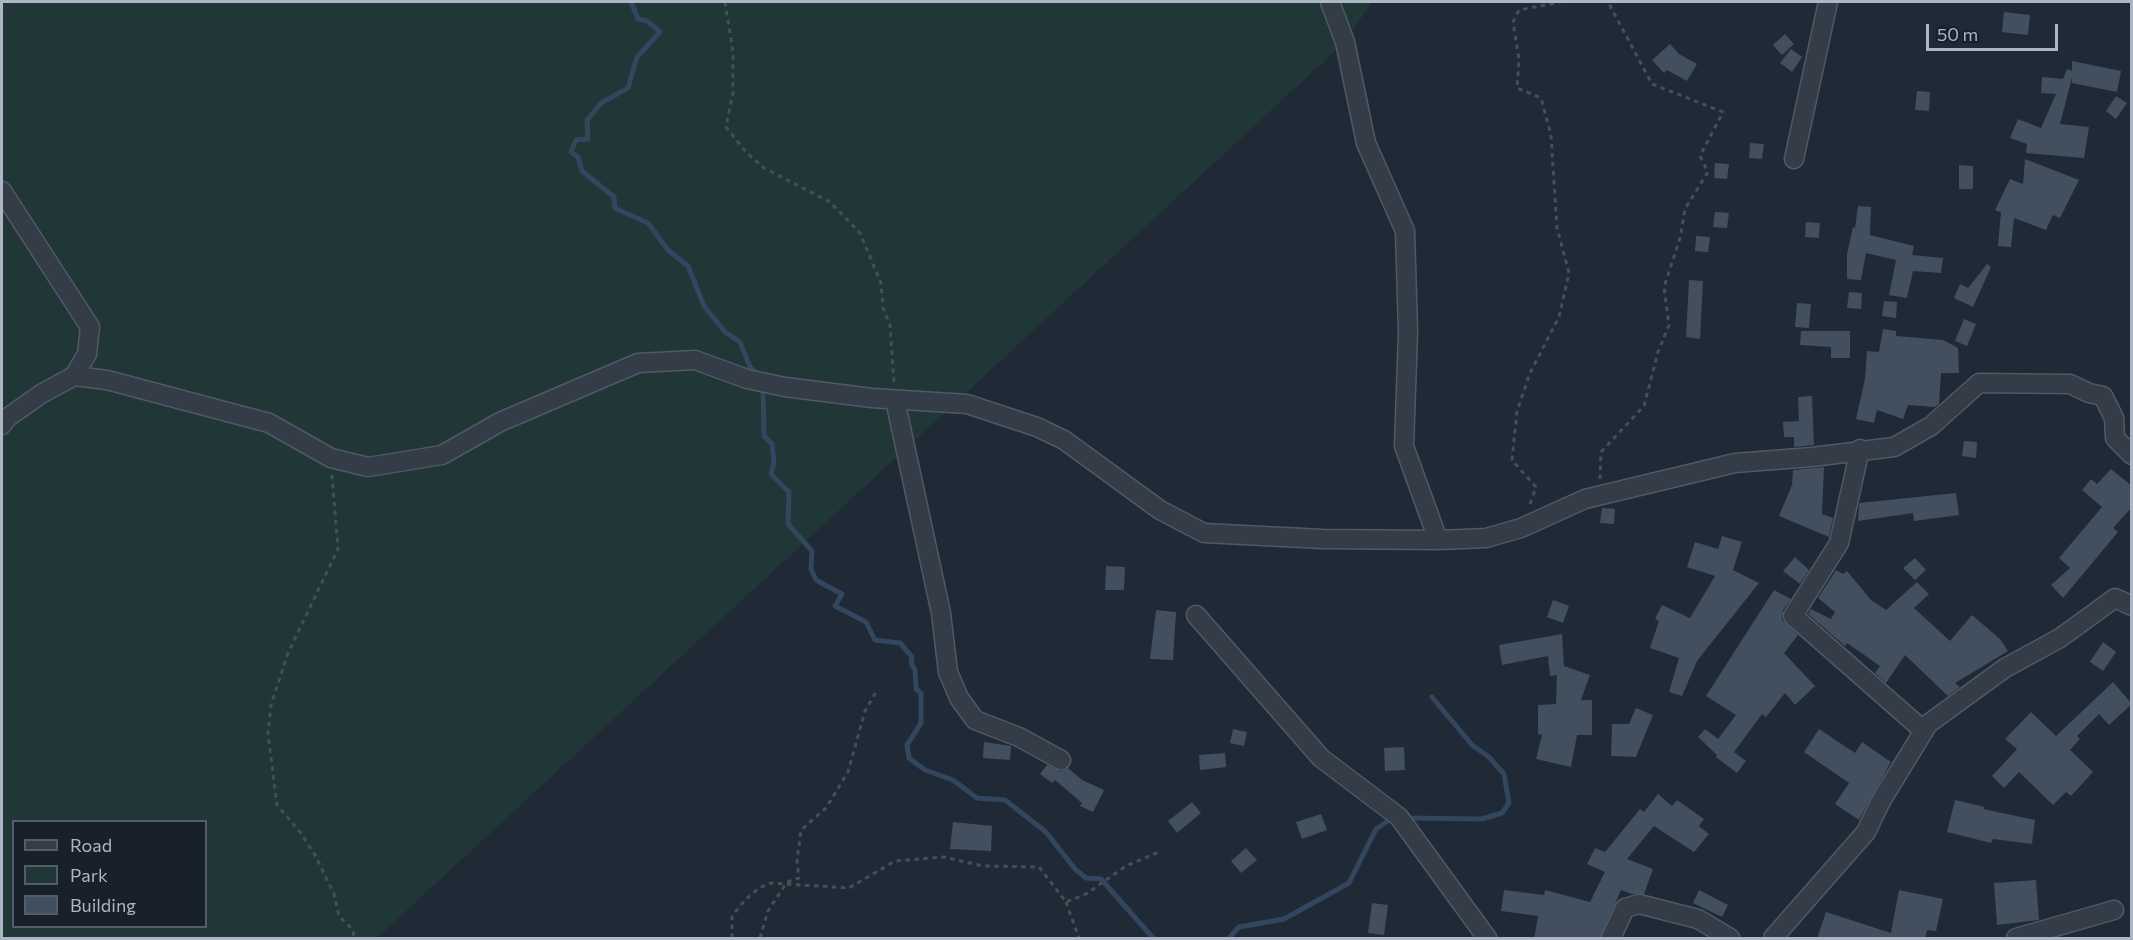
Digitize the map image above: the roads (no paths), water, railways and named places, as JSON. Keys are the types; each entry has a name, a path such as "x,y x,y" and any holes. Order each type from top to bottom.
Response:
{"street":[{"path":"1330,2 1345,42 1366,143 1405,231 1408,332 1404,446 1438,540"},
{"path":"1794,159 1828,2"},
{"path":"2,191 90,327 87,354 74,376 41,394 7,418 2,425"},
{"path":"74,376 107,380 258,419 331,458 368,467 442,455 500,422 638,363 695,360 747,379 784,387 895,400 967,404 1037,427 1064,440 1160,510 1203,533 1322,539 1486,538 1521,528 1586,499 1735,463 1894,447 1922,431 1962,401 1979,383 2070,384 2089,393 2103,396 2114,418 2115,438 2132,455"},
{"path":"895,400 942,613 948,672 958,698 975,720 1019,737 1061,760"},
{"path":"1860,449 1839,543 1793,616 1924,732"},
{"path":"1773,939 1866,832 1881,801 1928,724 2005,668 2060,638 2115,598 2132,606"},
{"path":"1196,615 1321,758 1399,817 1487,939"},
{"path":"1611,939 1625,908 1638,904 1698,919 1730,939"},
{"path":"2016,939 2114,910"}],"waterway":[{"path":"631,2 638,19 647,21 660,32 637,57 628,88 601,103 587,120 588,139 576,140 571,152 578,157 582,171 614,197 615,208 648,223 668,250 688,266 704,306 725,332 740,342 750,367 759,375"},
{"path":"763,387 764,436 772,444 774,462 771,474 789,492 788,524 812,551 811,569 816,580 842,594 835,606 866,622 875,640 900,643 912,657 916,689 921,693 921,723 907,745 909,758 925,770 953,780 977,798 1005,800 1046,832 1075,869 1086,878 1101,879 1153,938"},
{"path":"1406,818 1482,819 1502,813 1509,803 1504,774 1489,757 1472,745 1432,697"},
{"path":"1229,938 1239,927 1284,919 1349,883 1376,829 1394,817"}]}
